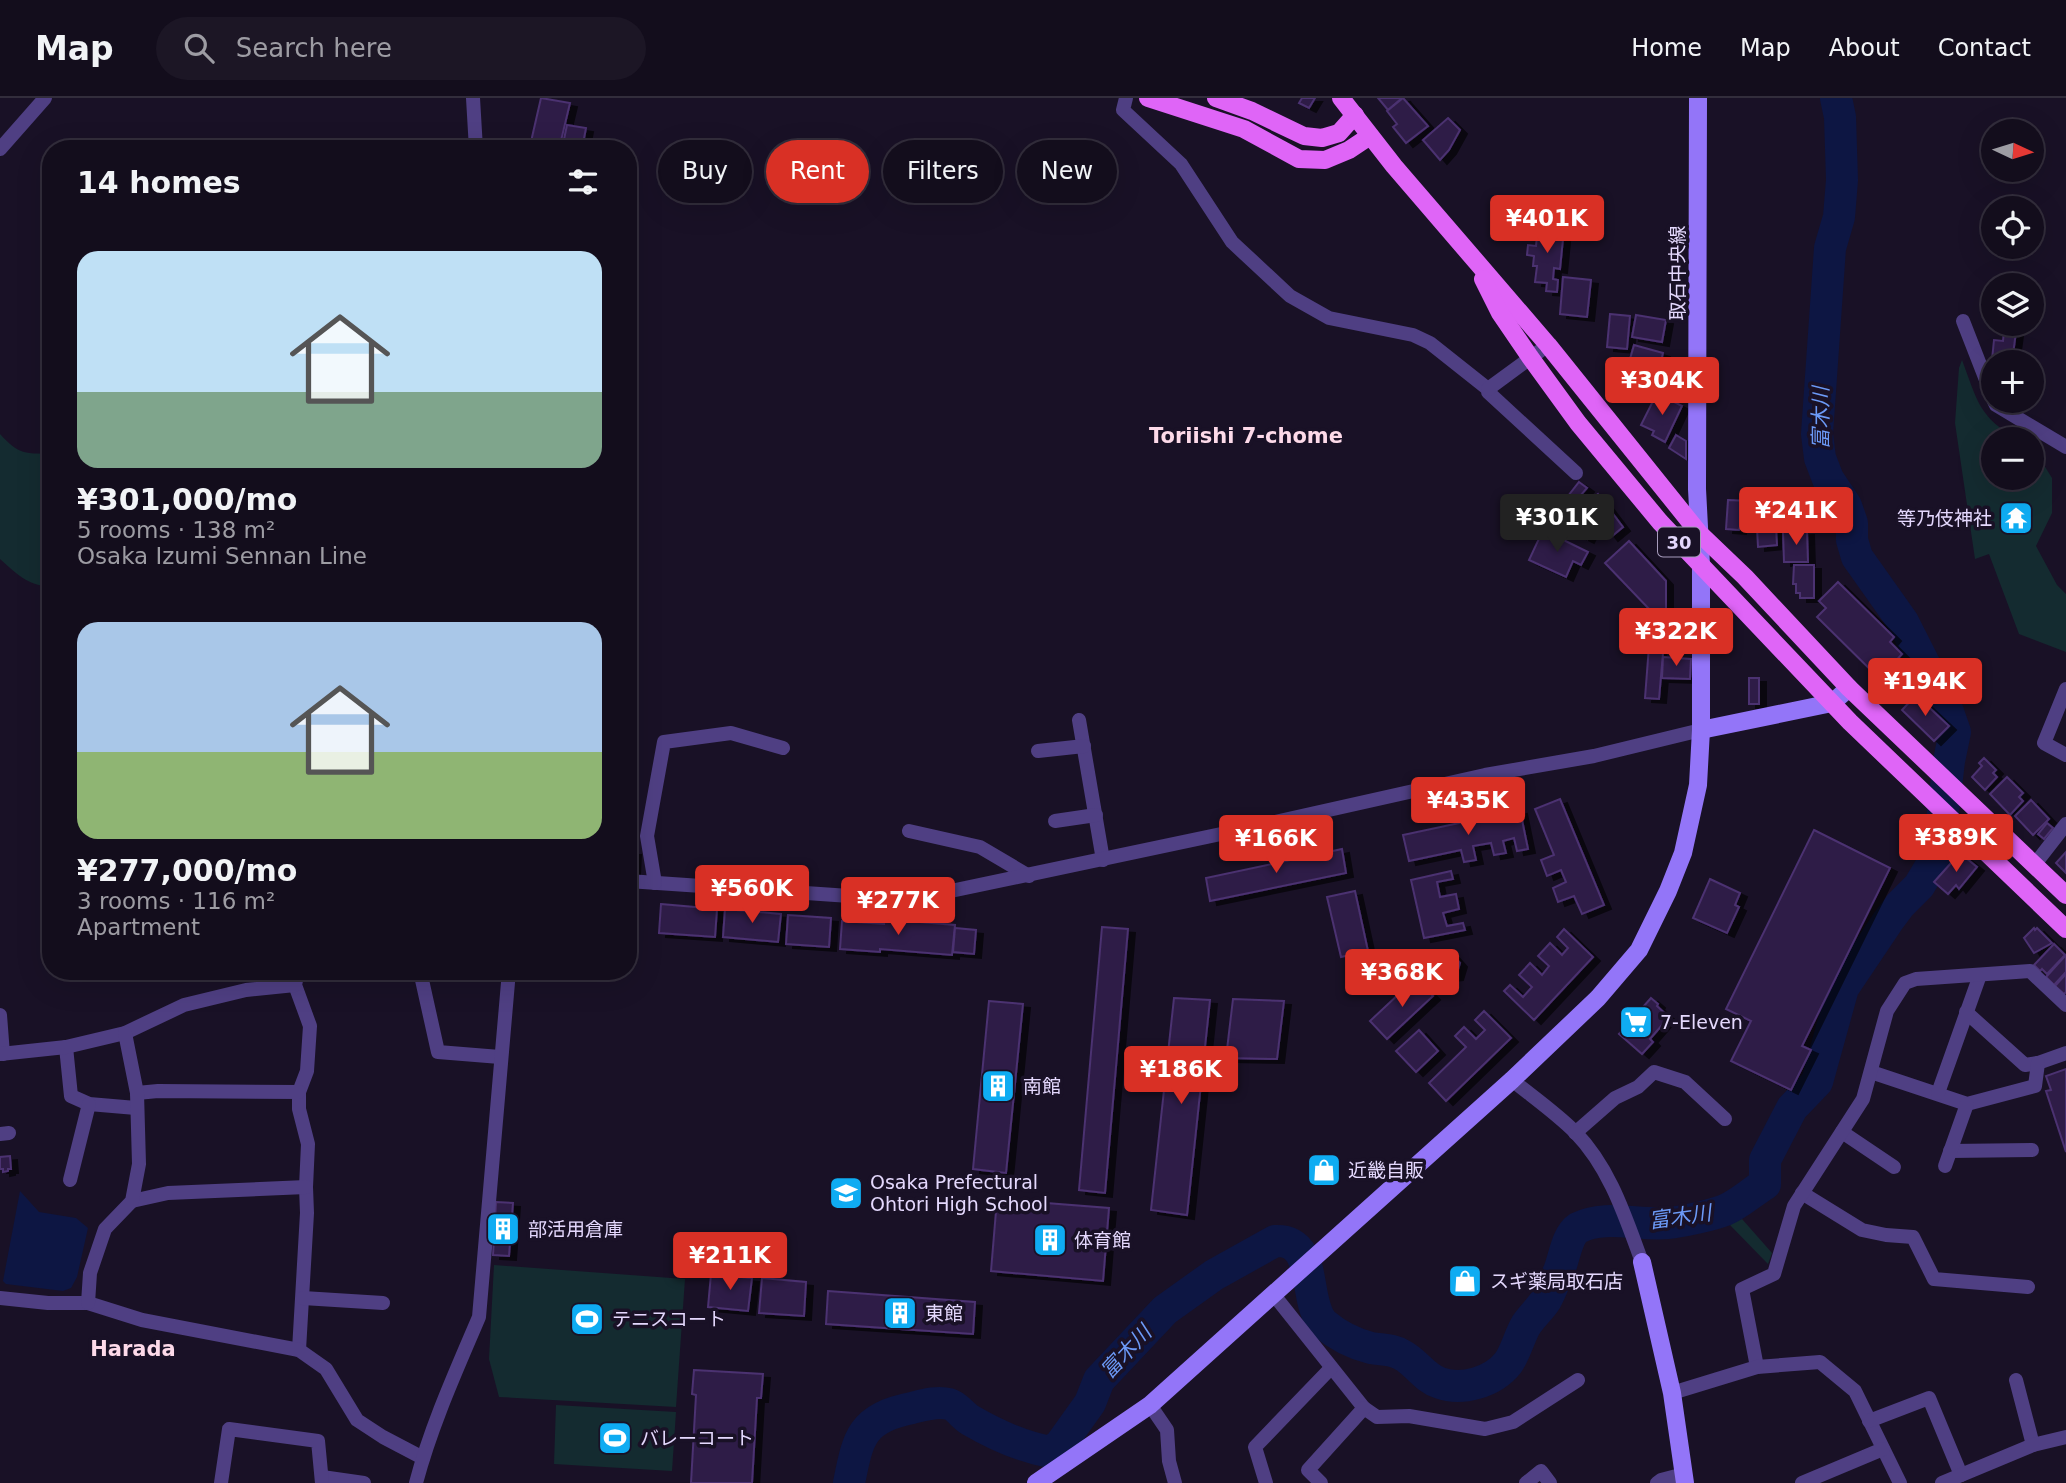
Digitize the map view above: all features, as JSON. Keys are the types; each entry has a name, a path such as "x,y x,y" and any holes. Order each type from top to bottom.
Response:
{"main road":[{"path":"1148,98 1244,130 1299,159 1325,160 1349,150 1370,136"},
{"path":"1216,98 1252,111 1304,136 1322,138 1339,133 1355,115"},
{"name":"30","path":"1341,98 1370,136 1548,345 1699,533 1745,577 1849,688 2066,895"},
{"name":"30","path":"1471,254 1500,313 1530,357 1578,423 1660,522 1832,703 2066,929"}],"street":[{"path":"0,149 45,98"},
{"path":"472,98 475,140"},
{"path":"1126,98 1123,110 1181,164 1233,242 1290,296 1329,318 1413,335 1430,343 1488,389 1488,392 1576,473"},
{"name":"取石中央線","path":"1036,1483 1150,1405 1512,1080 1598,998 1639,950 1668,891 1683,853 1698,785 1701,730 1701,565 1697,489 1698,98"},
{"path":"1963,321 1981,366"},
{"path":"1488,389 1548,345"},
{"path":"2009,413 2066,447"},
{"path":"637,882 908,901 1485,775 1594,756 1701,730 1832,703 1849,688"},
{"path":"2066,689 2044,743 2066,755"},
{"path":"1079,720 1103,860"},
{"path":"655,883 647,836 664,742 731,733 783,748"},
{"path":"1038,751 1084,746"},
{"path":"1055,821 1096,815"},
{"path":"2035,864 2066,824"},
{"path":"909,831 980,847 1029,876"},
{"path":"1757,1367 1742,1289 1774,1274 1794,1206 1863,1099 1887,1011 1905,983 1916,979 2030,971 2066,1005"},
{"path":"1938,1093 1980,975"},
{"path":"0,1015 1,1054 66,1047 125,1032 184,1005 288,980"},
{"path":"297,980 310,1026 307,1071 299,1092 299,1109 308,1143 299,1350"},
{"path":"422,980 438,1052 500,1057"},
{"path":"416,1483 459,1363 479,1317 508,980"},
{"path":"1966,1012 2025,1065 2066,1053"},
{"path":"88,1303 90,1273 105,1229 132,1201 139,1164 137,1101 125,1032"},
{"path":"66,1047 71,1096 89,1104 137,1101 158,1091 299,1092"},
{"path":"1871,1072 1967,1104 2035,1086 2038,1063"},
{"path":"1575,1133 1615,1098 1638,1087 1654,1072 1685,1082 1726,1119"},
{"path":"1512,1080 1575,1133 1611,1182 1642,1262 1672,1392 1684,1478 1661,1480 1657,1483"},
{"path":"70,1180 89,1104"},
{"path":"1945,1166 1967,1104"},
{"path":"1842,1132 1894,1167"},
{"path":"1950,1151 2032,1150"},
{"path":"132,1201 168,1193 306,1187"},
{"path":"1802,1193 1862,1230 1913,1237 1934,1279 2028,1287"},
{"path":"1274,1295 1364,1408 1377,1417 1409,1416 1485,1429 1513,1423 1578,1380"},
{"path":"0,1297 48,1303 88,1303 142,1320 299,1350 326,1369 357,1420 423,1458"},
{"path":"303,1298 383,1303"},
{"path":"1672,1392 1757,1367 1820,1362 1855,1391 1900,1483"},
{"path":"1266,1483 1255,1447 1331,1368"},
{"path":"2016,1380 2033,1445"},
{"path":"1869,1421 1929,1398 1961,1475"},
{"path":"1150,1405 1167,1430 1169,1461 1175,1483"},
{"path":"1321,1483 1308,1470 1364,1408"},
{"path":"221,1483 229,1429 318,1441 322,1480 364,1483"},
{"path":"1942,1483 2033,1445 2066,1437"},
{"path":"1802,1483 1883,1449"},
{"path":"1526,1483 1541,1471 1550,1483"}],"green space":[{"name":"等乃伎神社","path":"1962,360 1981,413 1986,413 2000,427 1981,427 1981,490 2044,490 2044,465 2052,478 2052,513 2036,546 2057,585 2066,594 2066,652 2019,634 1989,554 1975,559 1955,423"},
{"path":"0,434 17,449 42,453 42,586 17,574 0,559"},
{"path":"1742,1219 1772,1253 1768,1264 1729,1224"},
{"name":"テニスコート","path":"494,1265 685,1279 676,1407 499,1397 489,1359"},
{"name":"バレーコート","path":"556,1405 676,1412 672,1471 554,1464"}],"shaded area":[{"path":"20,1191 39,1212 76,1218 88,1228 77,1277 71,1288 63,1291 6,1284 3,1281"}],"building":[{"path":"541,98 570,103 561,140 531,140"},
{"path":"1302,98 1315,98 1309,108 1299,103"},
{"path":"1378,98 1402,98 1388,110"},
{"path":"1403,98 1428,126 1406,143 1393,127 1397,124 1387,111"},
{"path":"1448,118 1460,130 1440,160 1423,140"},
{"path":"567,125 586,128 584,140 564,140"},
{"path":"1538,226 1564,229 1560,269 1554,268 1553,279 1558,280 1557,292 1546,291 1547,283 1535,282 1537,266 1533,266 1534,256 1527,255 1528,245 1536,246"},
{"path":"1563,277 1591,280 1587,317 1560,314"},
{"path":"1610,314 1630,316 1627,349 1607,347"},
{"path":"1636,315 1666,320 1662,342 1632,337"},
{"path":"2004,336 2015,336 2014,350 1993,350 1994,340 2003,341"},
{"path":"1634,345 1663,353 1658,374 1628,366"},
{"path":"1657,393 1682,406 1665,442 1652,435 1654,431 1641,425"},
{"path":"1676,435 1686,441 1686,459 1669,448"},
{"path":"1579,482 1587,488 1575,502 1568,496"},
{"path":"1598,494 1623,527 1611,537 1597,519 1578,510"},
{"path":"1728,500 1750,501 1748,528 1726,529"},
{"path":"1567,504 1597,519 1587,539 1557,524"},
{"path":"1776,527 1777,545 1758,547 1757,528"},
{"path":"1543,530 1588,552 1581,565 1573,561 1566,577 1529,560"},
{"path":"1807,531 1808,562 1784,562 1783,532"},
{"path":"1629,541 1666,581 1666,611 1650,610 1605,563"},
{"path":"1794,565 1814,565 1814,598 1800,598 1800,593 1796,593 1796,584 1793,584"},
{"path":"1838,582 1894,637 1890,642 1902,654 1894,663 1904,673 1889,688 1817,617 1826,608 1819,601"},
{"path":"1649,646 1659,646 1659,653 1663,653 1659,699 1645,698"},
{"path":"1663,657 1691,659 1690,679 1662,678"},
{"path":"1749,678 1759,678 1759,704 1749,704"},
{"path":"1916,695 1949,726 1934,741 1902,710"},
{"path":"1984,758 1996,770 1993,773 1997,777 1985,790 1972,777 1982,766 1979,763"},
{"path":"2007,777 2023,793 2019,797 2023,801 2010,815 1990,794"},
{"path":"1560,799 1604,905 1582,914 1574,896 1558,902 1553,888 1566,882 1561,870 1547,876 1541,860 1554,855 1535,809"},
{"path":"2031,800 2049,819 2033,835 2015,816"},
{"path":"1520,810 1528,849 1517,851 1514,838 1503,841 1506,853 1494,855 1491,843 1473,846 1476,860 1464,862 1461,850 1409,861 1403,835"},
{"path":"2047,823 2053,828 2044,839 2038,834"},
{"path":"1814,830 1890,868 1802,1046 1811,1050 1791,1090 1731,1061 1751,1021 1726,1009"},
{"path":"1342,849 1346,873 1210,901 1206,878"},
{"path":"2066,852 2066,873 2056,863"},
{"path":"1960,853 1977,867 1959,889 1956,885 1948,894 1934,882"},
{"path":"1451,871 1453,879 1437,882 1440,897 1456,894 1459,909 1443,913 1447,926 1463,923 1465,930 1424,938 1411,880"},
{"path":"1710,879 1740,893 1735,905 1739,907 1727,933 1693,918"},
{"path":"1355,891 1368,951 1341,957 1327,897"},
{"path":"661,904 717,909 715,937 659,933"},
{"path":"725,909 781,914 778,942 723,937"},
{"path":"788,915 831,918 829,947 786,944"},
{"path":"884,919 955,925 952,955 880,949 880,952 840,949 842,921 884,924"},
{"path":"1102,927 1128,929 1105,1193 1079,1190"},
{"path":"955,928 976,930 974,954 953,952"},
{"path":"2034,928 2052,943 2034,953 2024,938"},
{"path":"1564,929 1593,957 1534,1020 1504,991 1510,985 1523,997 1532,987 1519,975 1530,963 1542,975 1549,966 1538,956 1550,943 1562,955 1568,948 1557,937"},
{"path":"2054,944 2065,955 2047,974 2034,965"},
{"path":"1452,954 1460,963 1456,976 1441,978 1435,968 1440,955"},
{"path":"2066,955 2066,972 2054,985 2046,977"},
{"path":"2066,974 2066,992 2064,994 2055,986"},
{"path":"1416,978 1433,996 1387,1039 1370,1021"},
{"path":"1174,998 1210,1000 1187,1215 1151,1210"},
{"path":"1651,998 1669,1017 1650,1039 1653,1042 1642,1054 1619,1034"},
{"path":"1233,999 1284,1001 1277,1059 1226,1058"},
{"name":"南館","path":"989,1001 1023,1004 1006,1173 973,1169"},
{"path":"1484,1011 1511,1038 1446,1101 1429,1083 1466,1047 1455,1036 1464,1027 1476,1039 1485,1030 1475,1020"},
{"path":"1419,1030 1438,1051 1416,1072 1396,1051"},
{"path":"2066,1069 2066,1152 2046,1091 2051,1090 2046,1076"},
{"path":"10,1156 11,1169 3,1172 3,1169 0,1169 0,1157"},
{"name":"体育館","path":"997,1199 1109,1208 1103,1281 991,1271"},
{"name":"部活用倉庫","path":"496,1202 513,1203 509,1256 493,1255"},
{"path":"711,1274 752,1278 748,1311 708,1307"},
{"path":"762,1278 806,1282 804,1316 759,1313"},
{"name":"東館","path":"828,1291 975,1302 973,1334 826,1324"},
{"path":"694,1370 763,1374 761,1398 757,1398 752,1483 691,1483 696,1395 692,1394"}],"waterway":[{"name":"富木川","path":"849,1483 859,1442 872,1424 895,1412 930,1404 952,1405 970,1420 999,1435 1050,1452 1060,1445 1090,1403 1099,1380 1165,1310 1214,1275 1275,1241 1289,1243 1299,1250 1308,1274 1317,1314 1329,1328 1359,1344 1399,1353 1429,1378 1440,1383 1458,1386 1477,1383 1502,1370 1508,1363 1526,1325 1548,1297 1568,1242 1578,1228 1599,1222 1657,1224 1697,1218 1720,1212 1765,1184 1765,1160 1792,1108 1817,1082 1843,988 1888,921 1919,886 1934,861 1940,838 1955,732 1947,709 1903,622 1857,557 1852,540 1852,523 1846,506 1828,479 1820,458 1817,434 1830,248 1839,217 1842,180 1840,117 1836,98"}],"place":[{"name":"等乃伎神社","path":"2016,518"},
{"name":"7-Eleven","path":"1636,1022"},
{"name":"南館","path":"998,1086"},
{"name":"近畿自販","path":"1324,1170"},
{"name":"Osaka Prefectural Ohtori High School","path":"846,1193"},
{"name":"部活用倉庫","path":"503,1229"},
{"name":"体育館","path":"1050,1240"},
{"name":"スギ薬局取石店","path":"1465,1281"},
{"name":"東館","path":"900,1313"},
{"name":"テニスコート","path":"587,1319"},
{"name":"バレーコート","path":"615,1438"}],"district":[{"name":"Toriishi 7-chome","path":"1246,436"},
{"name":"Harada","path":"133,1349"}]}
